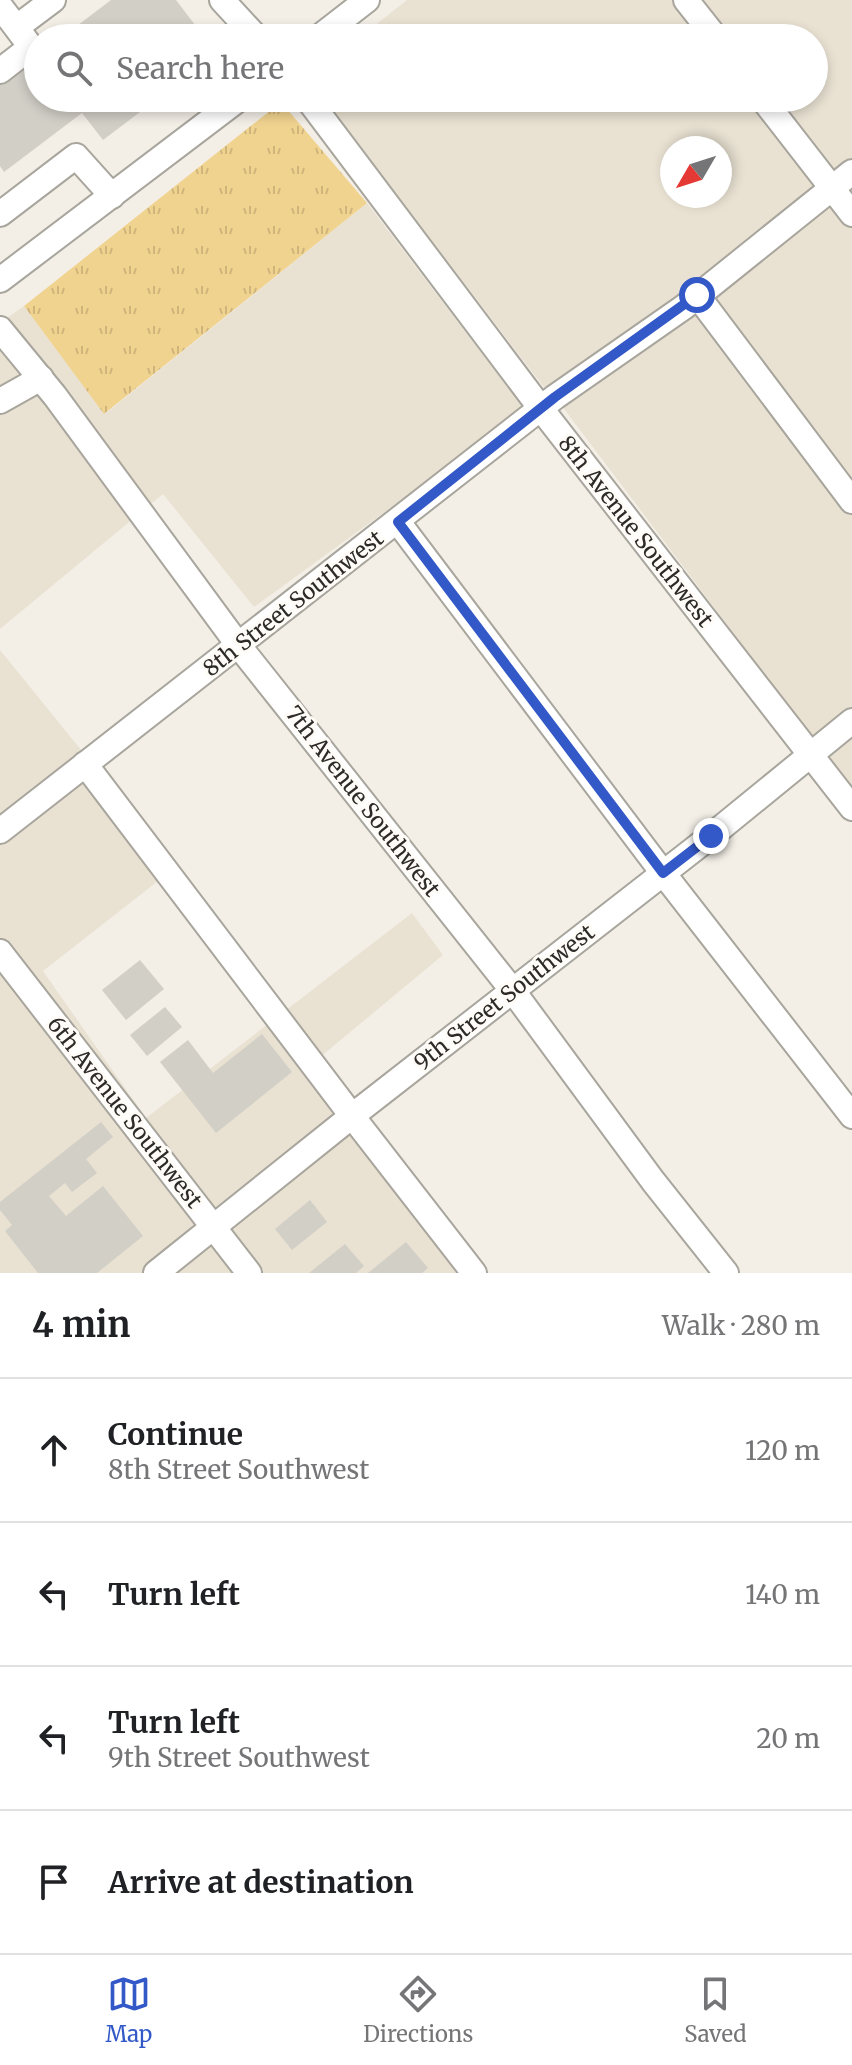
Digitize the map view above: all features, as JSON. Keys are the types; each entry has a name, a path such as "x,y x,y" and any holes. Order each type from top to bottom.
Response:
{"street":[{"path":"34,24 53,0"},
{"path":"222,0 244,24"},
{"path":"336,24 367,0"},
{"path":"686,0 705,24"},
{"path":"0,6 24,37 0,71"},
{"path":"0,280 222,112"},
{"name":"8th Avenue Southwest","path":"318,112 542,410 852,808"},
{"path":"773,112 852,214"},
{"path":"0,214 76,156 112,196"},
{"name":"8th Street Southwest","path":"0,831 591,371 697,295 852,172"},
{"path":"697,295 852,501"},
{"name":"7th Avenue Southwest","path":"4,342 41,378 239,646 513,991 653,1181 726,1273"},
{"path":"0,401 41,378"},
{"path":"398,522 663,873 852,1116"},
{"name":"9th Street Southwest","path":"156,1273 852,721"},
{"path":"85,764 474,1273"},
{"name":"6th Avenue Southwest","path":"0,952 249,1273"}],"shaded area":[{"path":"407,0 852,0 852,790 555,397 543,386 333,112 828,112 828,24 377,24"},
{"path":"367,203 525,410 254,607 163,494 0,629 0,323 24,306 105,414"},
{"path":"0,650 176,867 43,971 146,1118 412,913 443,955 319,1058 487,1273 0,1273"}],"green space":[{"path":"268,112 290,112 367,203 104,414 24,306"}],"building":[{"path":"111,0 176,0 194,24 79,24"},
{"path":"24,67 24,112 140,112 103,140 82,113 4,172 0,166 0,85"},
{"path":"140,960 164,989 126,1020 102,990"},
{"path":"165,1007 182,1027 147,1056 130,1035"},
{"path":"262,1034 292,1072 216,1133 160,1062 188,1040 213,1073"},
{"path":"101,1122 113,1137 86,1159 97,1173 72,1192 65,1183 49,1196 66,1216 103,1186 143,1236 97,1273 38,1273 5,1231 12,1225 0,1210 0,1202"},
{"path":"310,1200 327,1222 292,1250 275,1229"},
{"path":"406,1242 428,1268 422,1273 368,1273"},
{"path":"345,1244 364,1266 356,1273 309,1273"}],"route":[{"path":"697,295 555,397 398,522 663,873 711,836"}]}
